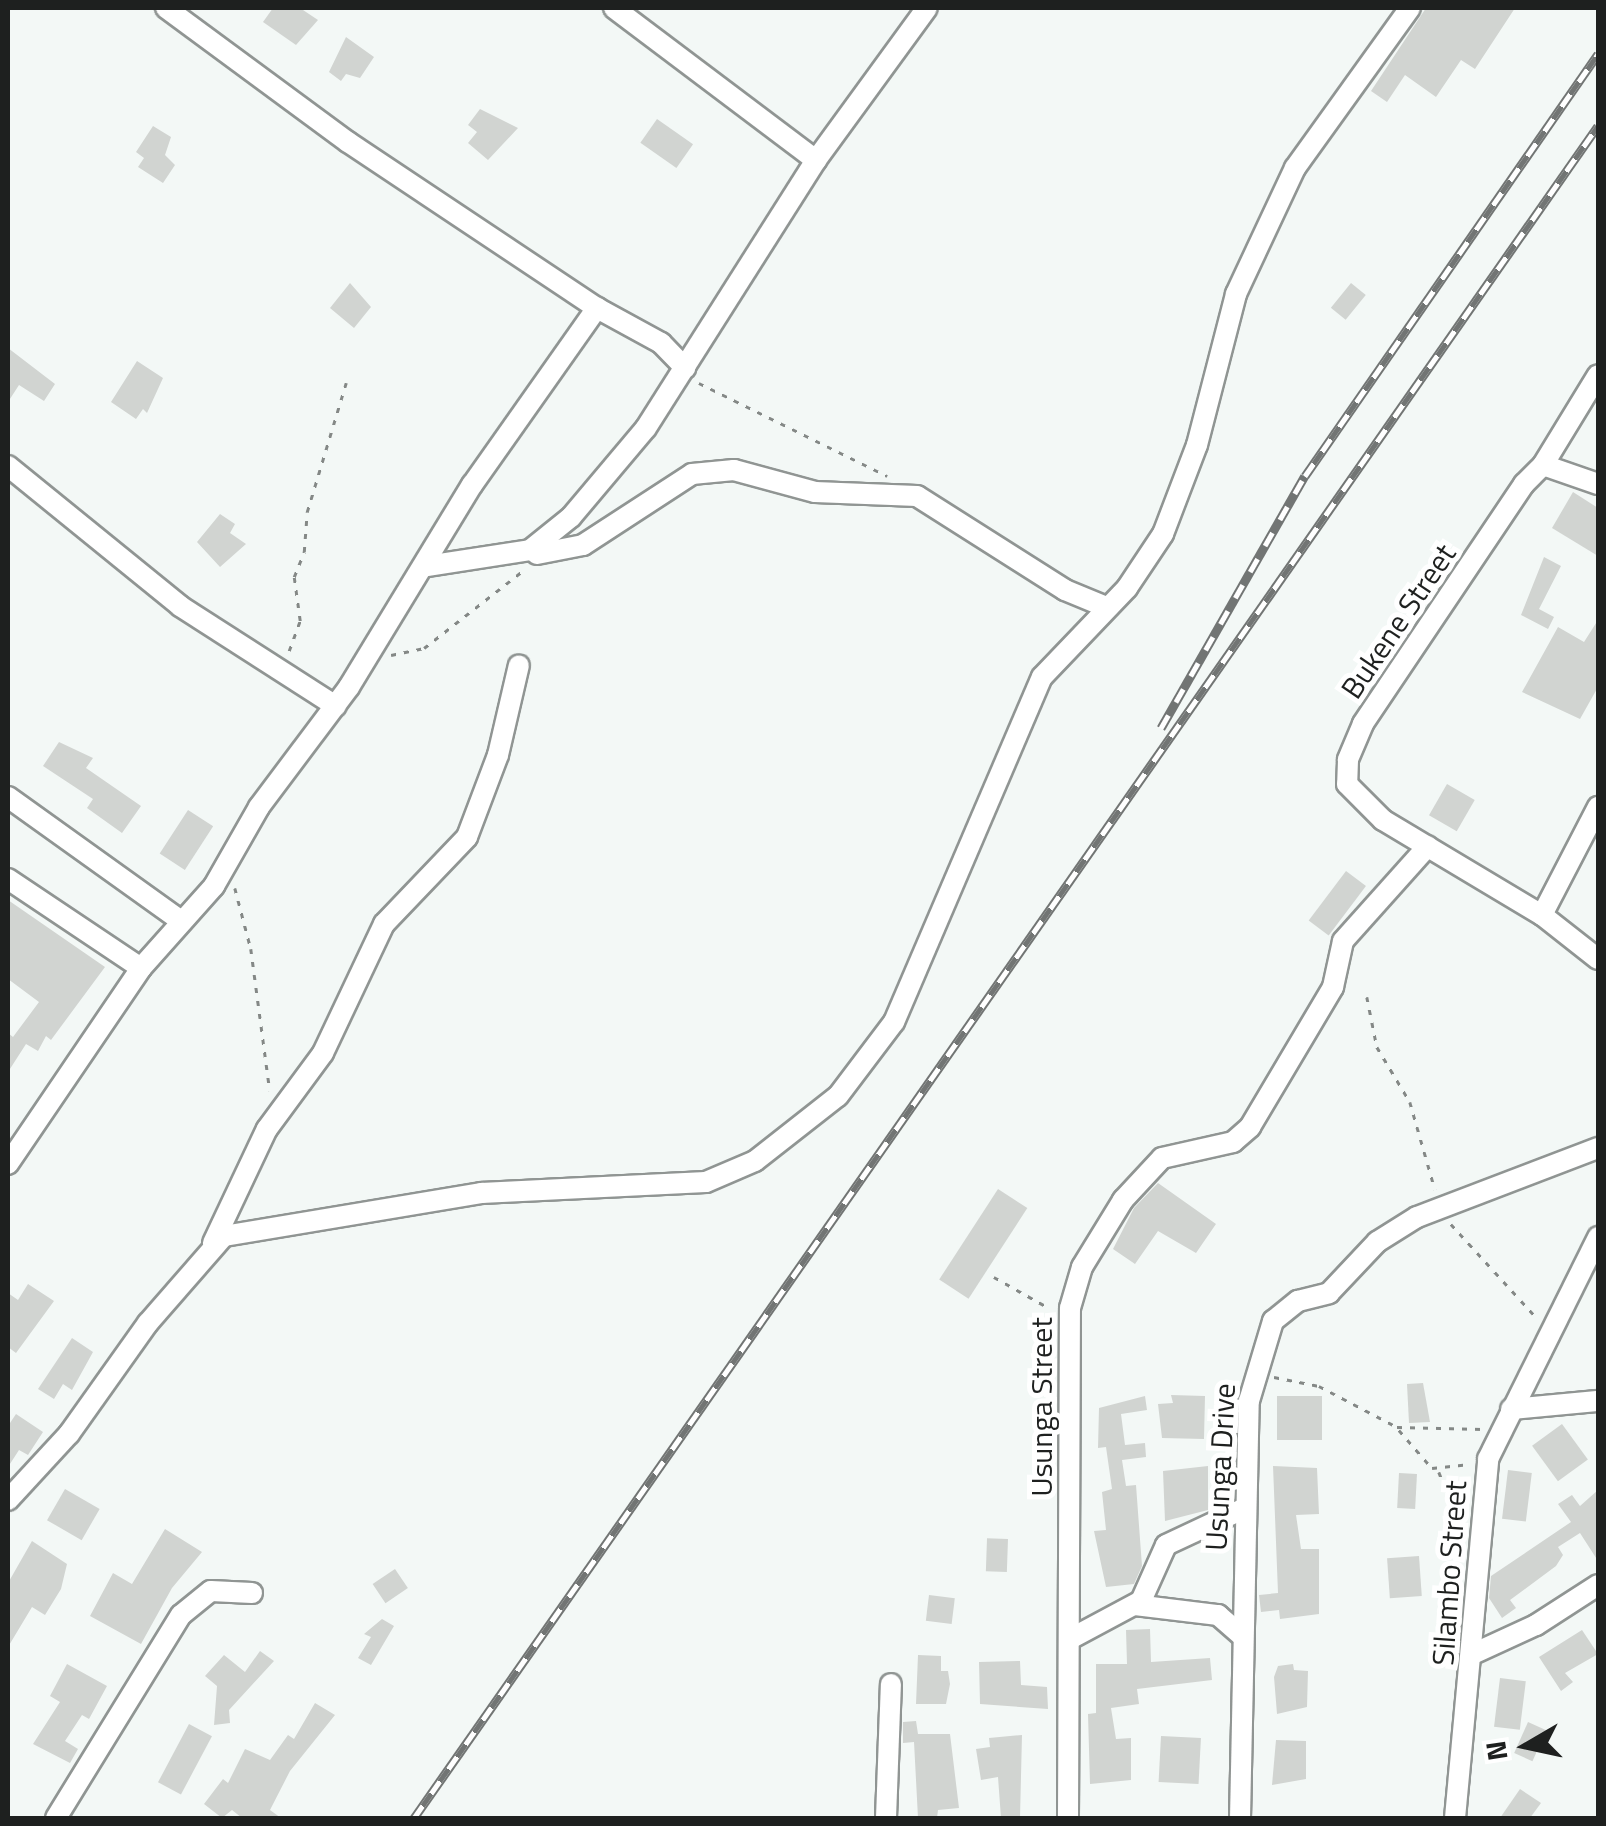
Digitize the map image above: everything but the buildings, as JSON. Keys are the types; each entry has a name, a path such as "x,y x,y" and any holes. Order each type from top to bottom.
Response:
{"street":[{"path":"166,8 348,142 597,308 661,343 684,370"},
{"path":"614,8 816,160"},
{"path":"426,566 537,547 571,517 646,428 816,160 927,8"},
{"path":"219,1239 481,1192 706,1182 755,1161 838,1096 894,1022 1042,676 1141,570 1176,506 1236,294 1295,168 1410,8"},
{"path":"8,1164 141,968 228,866 259,808 336,706 426,566 472,485 597,308"},
{"path":"661,343 701,342"},
{"name":"Bukene Street","path":"1598,375 1543,466 1524,484 1363,724 1348,760 1348,784 1357,800 1542,914 1598,959"},
{"path":"8,466 180,606 336,706"},
{"path":"1543,466 1598,484"},
{"path":"537,554 582,546 704,470 748,472 814,492 906,494 950,512 1065,590 1106,607"},
{"path":"8,1500 69,1434 219,1239 272,1122 316,1066 384,924 468,837 498,754 519,665"},
{"path":"8,796 180,920"},
{"path":"1542,914 1598,807"},
{"name":"Usunga Street","path":"1068,1818 1071,1322 1082,1267 1123,1200 1173,1151 1243,1136 1333,987 1343,942 1428,846"},
{"path":"8,879 141,968"},
{"name":"Usunga Drive","path":"1240,1818 1240,1635 1252,1377 1281,1312 1329,1293 1377,1242 1442,1206 1598,1148"},
{"name":"Silambo Street","path":"1454,1818 1475,1653 1478,1562 1488,1459 1549,1327 1598,1237"},
{"path":"1510,1409 1598,1401"},
{"path":"1070,1639 1135,1605 1147,1593 1166,1545 1245,1508"},
{"path":"1475,1653 1536,1626 1598,1585"},
{"path":"56,1818 181,1615 210,1592 252,1593"},
{"path":"1135,1605 1218,1616 1240,1635"},
{"path":"886,1818 892,1684"}],"path":[{"path":"684,370 812,444 866,462 906,494"},
{"path":"287,672 300,620 294,577 304,552 307,512 346,383"},
{"path":"386,657 433,643 537,554"},
{"path":"228,866 251,948 272,1122"},
{"path":"1367,998 1377,1047 1410,1102 1442,1206 1481,1263 1549,1327"},
{"path":"994,1277 1071,1322"},
{"path":"1252,1377 1318,1386 1397,1427 1439,1470 1478,1562"},
{"path":"1397,1427 1456,1424 1499,1435"},
{"path":"1439,1470 1488,1459"}],"railway":[{"path":"1161,728 1305,476 1598,54"},
{"path":"414,1818 1598,126"}]}
